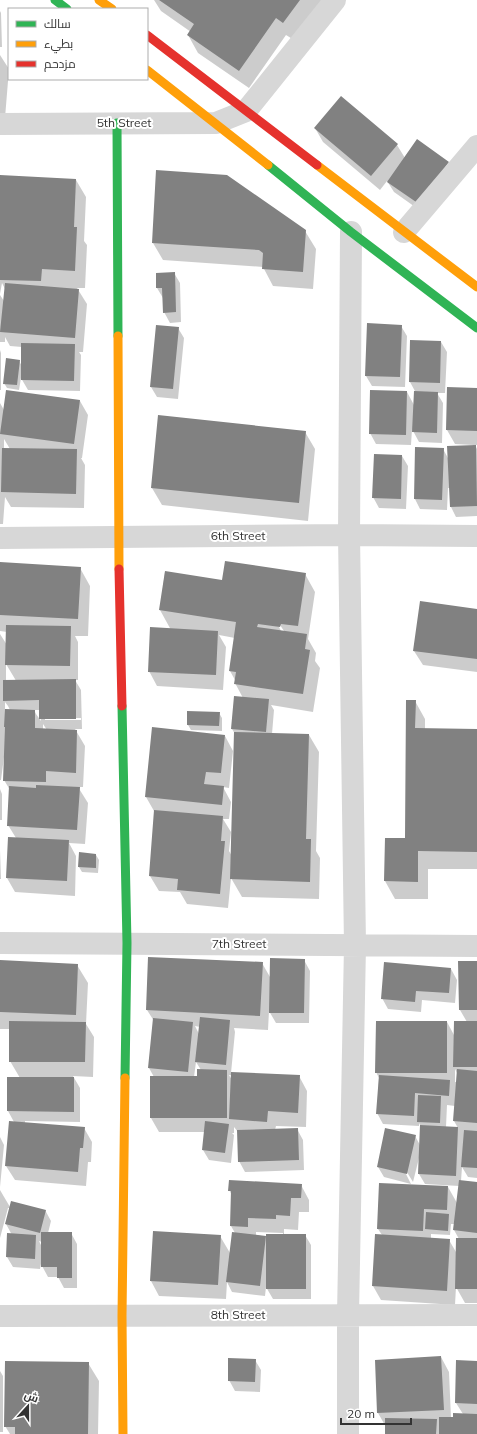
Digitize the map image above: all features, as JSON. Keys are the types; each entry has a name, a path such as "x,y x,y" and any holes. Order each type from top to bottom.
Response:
{"street":[{"path":"55,0 66,8"},
{"path":"100,0 111,8"},
{"path":"246,111 335,0"},
{"path":"148,36 477,287"},
{"path":"148,71 216,123 351,232 477,328"},
{"name":"5th Street","path":"0,124 216,123 246,111"},
{"path":"117,123 118,537 127,943 122,1316 123,1434"},
{"path":"404,232 477,146"},
{"path":"348,1434 348,1315 355,945 349,535 351,232"},
{"name":"6th Street","path":"0,538 349,535 477,536"},
{"name":"7th Street","path":"0,943 477,946"},
{"name":"8th Street","path":"0,1316 477,1315"}],"building":[{"path":"159,0 300,0 283,23 276,18 239,71 187,35 194,24"},
{"path":"341,96 398,144 371,176 314,128"},
{"path":"417,139 449,162 419,204 387,182"},
{"path":"156,170 227,175 306,230 303,272 262,269 263,253 259,250 152,243"},
{"path":"0,175 76,179 74,227 77,227 75,271 42,269 41,281 0,280"},
{"path":"175,272 176,312 163,313 162,288 156,288 156,273"},
{"path":"5,283 79,289 75,338 0,332"},
{"path":"367,323 402,325 400,377 365,376"},
{"path":"156,325 179,327 173,389 150,387"},
{"path":"410,340 441,341 440,383 409,382"},
{"path":"21,343 75,344 74,381 21,380"},
{"path":"6,358 20,360 17,385 3,384"},
{"path":"447,387 477,388 477,431 446,430"},
{"path":"6,390 80,400 74,444 0,434"},
{"path":"370,390 407,391 406,435 369,434"},
{"path":"414,391 438,392 437,433 412,432"},
{"path":"158,415 306,431 299,503 151,488"},
{"path":"476,445 477,506 450,507 447,446"},
{"path":"415,447 444,448 442,500 414,499"},
{"path":"2,448 77,449 76,494 1,492"},
{"path":"374,454 402,455 401,499 372,498"},
{"path":"225,561 306,573 298,626 281,624 280,627 258,624 257,627 307,634 305,649 310,650 303,694 234,684 236,672 229,671 236,622 159,610 165,571 222,580"},
{"path":"0,562 81,567 78,619 0,615"},
{"path":"420,601 477,609 477,659 413,651"},
{"path":"6,625 71,626 70,666 5,665"},
{"path":"150,627 218,631 216,675 148,672"},
{"path":"76,679 76,719 39,719 39,700 3,701 3,680"},
{"path":"234,696 269,699 266,732 231,729"},
{"path":"406,700 416,700 415,728 477,729 477,852 418,851 418,882 384,881 385,838 405,838"},
{"path":"5,709 35,710 35,728 77,730 76,773 46,771 46,782 3,781"},
{"path":"187,711 220,712 219,726 187,725"},
{"path":"152,727 225,735 221,773 206,772 204,784 224,786 222,805 145,797"},
{"path":"234,732 309,734 306,839 311,839 310,882 230,879"},
{"path":"36,785 80,787 77,830 7,826 9,786 36,788"},
{"path":"154,810 223,816 221,841 225,841 220,894 177,890 178,879 149,876"},
{"path":"8,837 69,840 67,881 6,878"},
{"path":"79,852 96,854 96,868 78,867"},
{"path":"148,957 263,962 260,1016 146,1010"},
{"path":"270,958 305,959 304,1013 269,1013"},
{"path":"0,960 78,964 76,1015 0,1012"},
{"path":"458,961 477,961 477,1010 459,1010"},
{"path":"384,962 451,968 449,993 416,991 415,1002 381,999"},
{"path":"200,1017 230,1020 226,1065 195,1062"},
{"path":"153,1018 193,1022 188,1072 148,1068"},
{"path":"9,1021 86,1022 85,1062 9,1062"},
{"path":"376,1021 447,1021 447,1073 375,1073"},
{"path":"454,1021 477,1021 477,1067 453,1067"},
{"path":"197,1069 227,1070 227,1118 150,1118 150,1076 197,1076"},
{"path":"457,1069 477,1071 477,1123 453,1121"},
{"path":"231,1072 300,1075 298,1113 268,1111 267,1122 229,1119"},
{"path":"379,1075 450,1080 449,1096 415,1093 414,1116 376,1114"},
{"path":"7,1077 74,1077 74,1112 7,1111"},
{"path":"418,1095 441,1096 440,1123 417,1122"},
{"path":"9,1121 85,1127 83,1148 80,1148 78,1172 5,1166"},
{"path":"205,1121 229,1124 225,1153 202,1150"},
{"path":"420,1125 458,1127 456,1176 418,1174"},
{"path":"298,1128 299,1160 238,1162 237,1130"},
{"path":"385,1128 416,1135 407,1174 377,1167"},
{"path":"464,1130 477,1131 477,1168 461,1167"},
{"path":"229,1180 302,1184 301,1198 291,1198 290,1216 276,1215 276,1219 248,1218 248,1227 230,1226 231,1191 228,1191"},
{"path":"459,1180 477,1182 477,1233 453,1230"},
{"path":"379,1183 448,1186 447,1210 424,1209 423,1231 377,1229"},
{"path":"11,1201 46,1210 40,1233 5,1224"},
{"path":"426,1212 449,1214 448,1231 425,1229"},
{"path":"153,1231 221,1235 218,1285 150,1281"},
{"path":"41,1232 72,1232 72,1278 57,1278 57,1267 41,1267"},
{"path":"232,1232 266,1236 260,1286 226,1282"},
{"path":"7,1233 36,1235 35,1259 6,1257"},
{"path":"266,1234 306,1234 306,1289 266,1289"},
{"path":"375,1234 450,1239 447,1291 372,1286"},
{"path":"456,1238 477,1238 477,1289 455,1289"},
{"path":"441,1356 444,1410 377,1413 375,1360"},
{"path":"228,1358 256,1359 255,1382 228,1381"},
{"path":"456,1360 477,1361 477,1404 455,1403"},
{"path":"5,1361 89,1362 88,1434 15,1434 15,1427 4,1427"},
{"path":"453,1413 477,1414 477,1434 439,1434 439,1417 453,1417"},
{"path":"385,1418 437,1419 436,1434 385,1434"}],"traffic: fast":[{"path":"55,0 66,8"},
{"path":"117,123 118,336"},
{"path":"268,165 351,232 477,328"},
{"path":"122,706 127,943 125,1078"}],"traffic: slow":[{"path":"99,0 111,8"},
{"path":"148,71 268,165"},
{"path":"317,165 477,287"},
{"path":"118,336 119,569"},
{"path":"123,1434 122,1316 125,1078"}],"traffic: jam":[{"path":"148,36 317,165"},
{"path":"119,569 122,706"}]}
